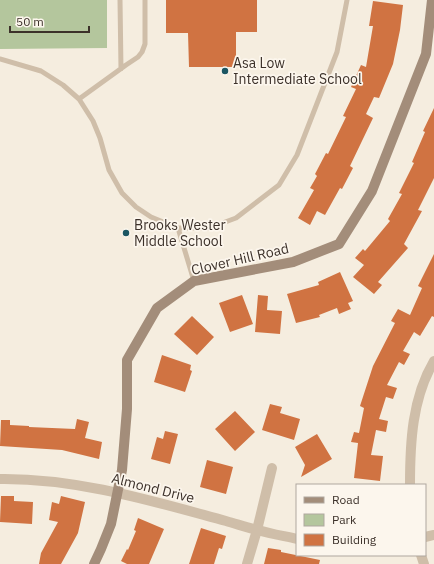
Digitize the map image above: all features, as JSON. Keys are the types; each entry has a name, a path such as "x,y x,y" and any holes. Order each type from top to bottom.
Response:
{"street":[{"name":"Clover Hill Road","path":"94,564 111,524 122,470 127,409 127,360 157,308 194,281 294,262 339,244 372,191 426,54 432,0"},
{"path":"410,484 412,427 422,386 434,360"},
{"path":"247,564 272,468"},
{"name":"Almond Drive","path":"0,478 36,479 95,488 296,539"}],"lane":[{"path":"120,0 121,69"},
{"path":"80,99 138,57 142,52 145,44 145,0"},
{"path":"0,59 41,71 63,85 80,99 93,121 100,138 109,170 122,193 136,207 151,217 178,228 209,228 236,218 279,185 297,155 337,52 347,0"},
{"path":"178,228 194,281"}],"green space":[{"path":"0,0 107,0 107,48 0,49"}],"building":[{"name":"Asa Low Intermediate School","path":"166,0 257,0 257,32 236,32 236,67 189,67 188,33 166,33"},
{"path":"373,1 403,5 400,30 393,64 379,98 374,97 366,114 373,118 350,166 353,168 342,189 340,188 325,215 317,211 310,225 298,218 314,190 310,188 317,176 315,174 326,153 328,154 346,117 343,116 356,89 351,87 361,65 366,67 373,26 369,26"},
{"path":"434,108 434,178 418,210 422,211 404,244 408,248 378,282 382,285 374,294 353,277 364,265 355,258 363,249 365,251 390,221 388,219 402,194 399,193 414,163 412,162 425,132 423,131"},
{"path":"434,254 434,317 432,316 420,336 414,332 403,351 410,354 404,365 399,362 387,385 397,388 393,399 386,397 379,419 388,421 386,432 376,430 371,455 383,456 380,481 354,478 358,443 351,442 354,432 359,433 364,408 360,406 373,366 395,323 391,321 398,309 410,315 422,288 418,286"},
{"path":"340,272 353,301 348,303 351,309 339,314 337,308 319,315 320,317 296,323 287,294 319,285 318,282"},
{"path":"242,295 253,324 230,332 219,303"},
{"path":"258,295 268,296 267,310 282,311 280,334 255,332"},
{"path":"192,316 214,337 197,355 174,334"},
{"path":"162,355 191,365 190,370 192,371 185,392 154,382"},
{"path":"270,404 282,407 280,413 300,419 294,440 262,430"},
{"path":"235,411 255,432 235,451 215,429"},
{"path":"77,419 89,422 85,438 102,442 99,459 62,450 0,446 1,420 10,420 10,425 75,429"},
{"path":"165,431 178,434 170,464 151,459 157,437 163,439"},
{"path":"317,434 332,459 301,477 305,465 295,447"},
{"path":"207,460 233,467 226,494 200,487"},
{"path":"1,496 14,496 14,501 33,502 32,524 0,522"},
{"path":"61,496 85,502 78,533 61,564 39,564 41,553 58,522 49,520 52,502 59,504"},
{"path":"138,518 164,529 149,564 127,564 121,561 127,549 128,550 136,531 134,530"},
{"path":"201,528 226,536 222,549 219,548 214,564 189,564"},
{"path":"268,548 281,550 281,552 296,556 320,560 319,564 264,564"}],"place":[{"name":"Asa Low Intermediate School","path":"225,71"},
{"name":"Brooks Wester Middle School","path":"126,233"}]}
